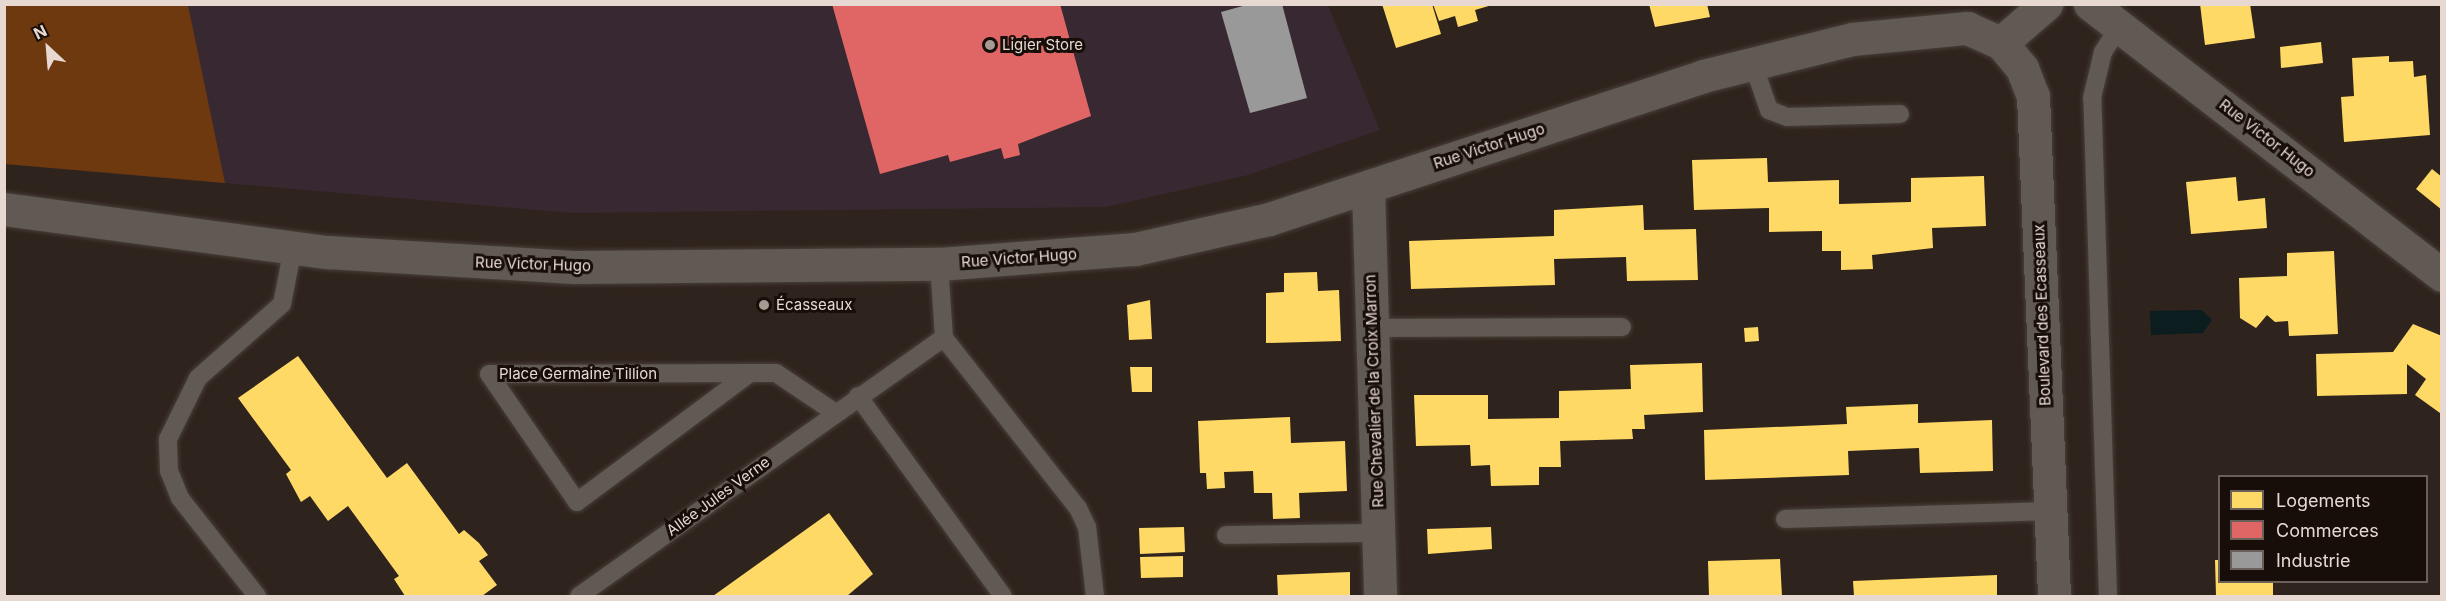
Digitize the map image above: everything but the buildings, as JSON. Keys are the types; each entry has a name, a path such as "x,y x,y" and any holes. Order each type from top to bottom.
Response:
{"street":[{"path":"2001,43 2046,4"},
{"name":"Rue Victor Hugo","path":"2090,4 2442,275"},
{"name":"Rue Victor Hugo","path":"4,209 293,248 574,267 939,264 1135,249 1269,219 1703,76 1852,39 1944,26 1967,28 2001,43"},
{"name":"Boulevard des Ecasseaux","path":"2001,43 2022,68 2033,96 2054,597"},
{"name":"Rue Chevalier de la Croix Marron","path":"1368,186 1374,328 1380,597"}],"lane":[{"path":"2108,597 2092,98 2103,52 2119,27"},
{"path":"1753,64 1769,110 1788,117 1900,114"},
{"path":"257,597 180,498 169,471 168,438 198,378 282,303 293,248"},
{"path":"939,264 944,338 1078,508 1088,527 1095,597"},
{"path":"1374,328 1622,327"},
{"name":"Allée Jules Verne","path":"579,597 834,412 944,338"},
{"name":"Place Germaine Tillion","path":"750,373 577,502 489,374 750,373 776,373 834,412"},
{"path":"858,396 1003,597"},
{"path":"1785,519 2051,511"},
{"path":"1226,535 1378,533"}],"shaded area":[{"path":"4,5 1328,5 1380,130 1248,175 1106,207 571,213 5,164"},
{"path":"4,5 188,5 225,183 5,164"},
{"path":"2202,310 2212,320 2203,333 2151,335 2150,311"}],"place":[{"name":"Ligier Store","path":"990,45"},
{"name":"Écasseaux","path":"764,305"}]}
